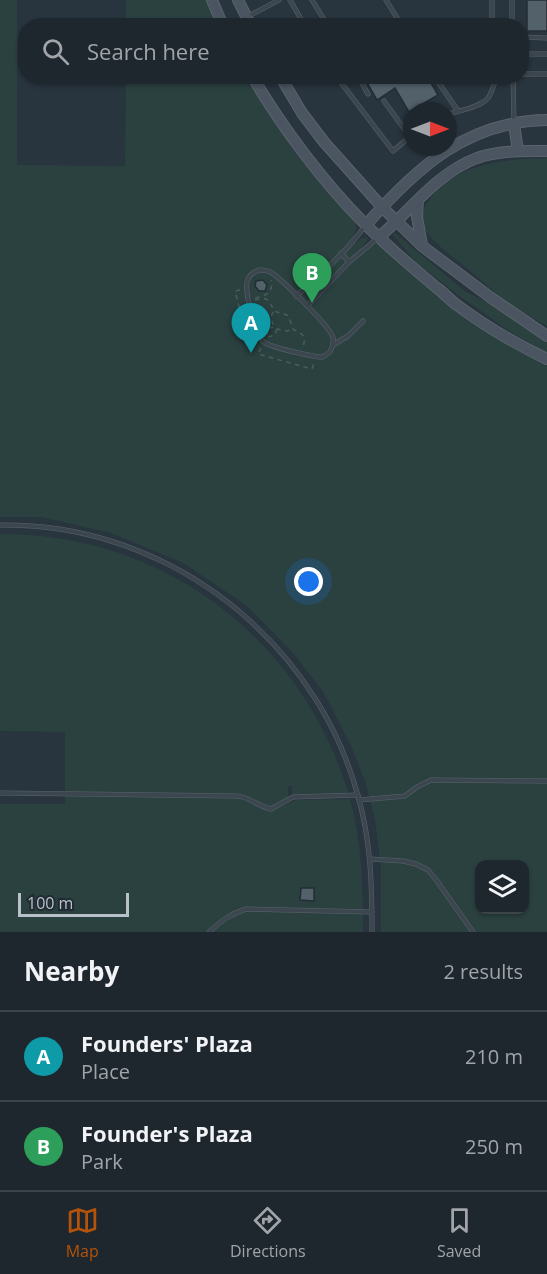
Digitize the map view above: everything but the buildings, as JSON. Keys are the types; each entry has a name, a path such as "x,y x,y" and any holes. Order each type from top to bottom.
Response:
{"main road":[{"path":"212,0 220,18"},
{"path":"238,0 247,18"},
{"path":"257,84 311,162 366,225 456,305 547,359"},
{"path":"285,84 302,113 324,142 382,207 422,246 547,336"},
{"path":"366,225 420,170 446,150 490,129 547,120"},
{"path":"514,124 518,151"},
{"path":"379,237 438,181 457,168 478,158 501,153 547,151"},
{"path":"418,200 417,217 422,246"}],"lane":[{"path":"253,18 279,0"},
{"path":"290,0 300,18"},
{"path":"312,0 323,18"},
{"path":"386,0 397,18"},
{"path":"492,0 492,18"},
{"path":"512,0 512,18"},
{"path":"529,37 547,38"},
{"path":"529,54 547,54"},
{"path":"529,74 547,74"},
{"path":"342,84 393,151 403,143"},
{"path":"362,84 368,94"},
{"path":"439,84 458,111 486,100 490,96 493,84"},
{"path":"513,84 514,124"},
{"path":"384,101 403,126"},
{"path":"297,296 357,237 366,225"},
{"path":"307,306 350,262 379,237"},
{"path":"341,253 350,262"},
{"path":"265,270 273,274 297,296 331,332 334,339 330,352 323,357 262,341 257,332 249,303 247,280 253,273 265,270"},
{"path":"320,275 328,284"},
{"path":"333,345 348,336 363,321"},
{"path":"0,525 60,529 116,543 149,555 222,597 275,646 312,693 338,740 353,777 359,797 370,859 372,932"},
{"path":"0,794 237,796 271,809 293,797 405,796 431,780 547,781"},
{"path":"370,859 404,861 428,870 473,932"},
{"path":"209,932 224,918 246,909 372,912"}],"path":[{"path":"255,298 270,292 272,284 270,278"},
{"path":"241,289 235,291 249,337 249,345 254,342"},
{"path":"249,303 261,298 270,302 274,311 272,316 274,327"},
{"path":"274,311 287,315 293,329 304,338 302,353"},
{"path":"277,329 275,335 267,337 267,329 270,327 287,331 293,329"},
{"path":"249,337 262,348 258,354 266,354 312,369 314,363"}],"green space":[{"path":"0,0 17,0 17,165 125,166 126,84 251,84 290,145 355,221 356,228 352,239 356,243 367,237 367,241 361,248 365,252 373,245 379,244 450,305 510,346 547,366 547,932 381,932 381,869 375,819 366,784 351,746 324,693 293,653 246,605 183,563 111,533 41,517 0,517"},
{"path":"126,0 206,0 215,18 126,18"},
{"path":"547,158 547,326 493,291 440,246 425,229 423,217 428,202 441,187 468,170 498,162"},
{"path":"394,232 466,292 487,302 547,339 547,353 506,329 416,262 393,235"},
{"path":"0,534 60,538 116,552 169,574 217,604 260,642 297,686 326,736 348,792 294,796 292,786 288,786 288,797 271,807 237,794 67,792 67,796 237,797 271,811 296,800 350,799 359,849 363,932 0,932 0,804 65,804 65,732 0,731"}],"place":[{"name":"Founder's Plaza","path":"312,303"},
{"name":"Founders' Plaza","path":"251,353"}]}
